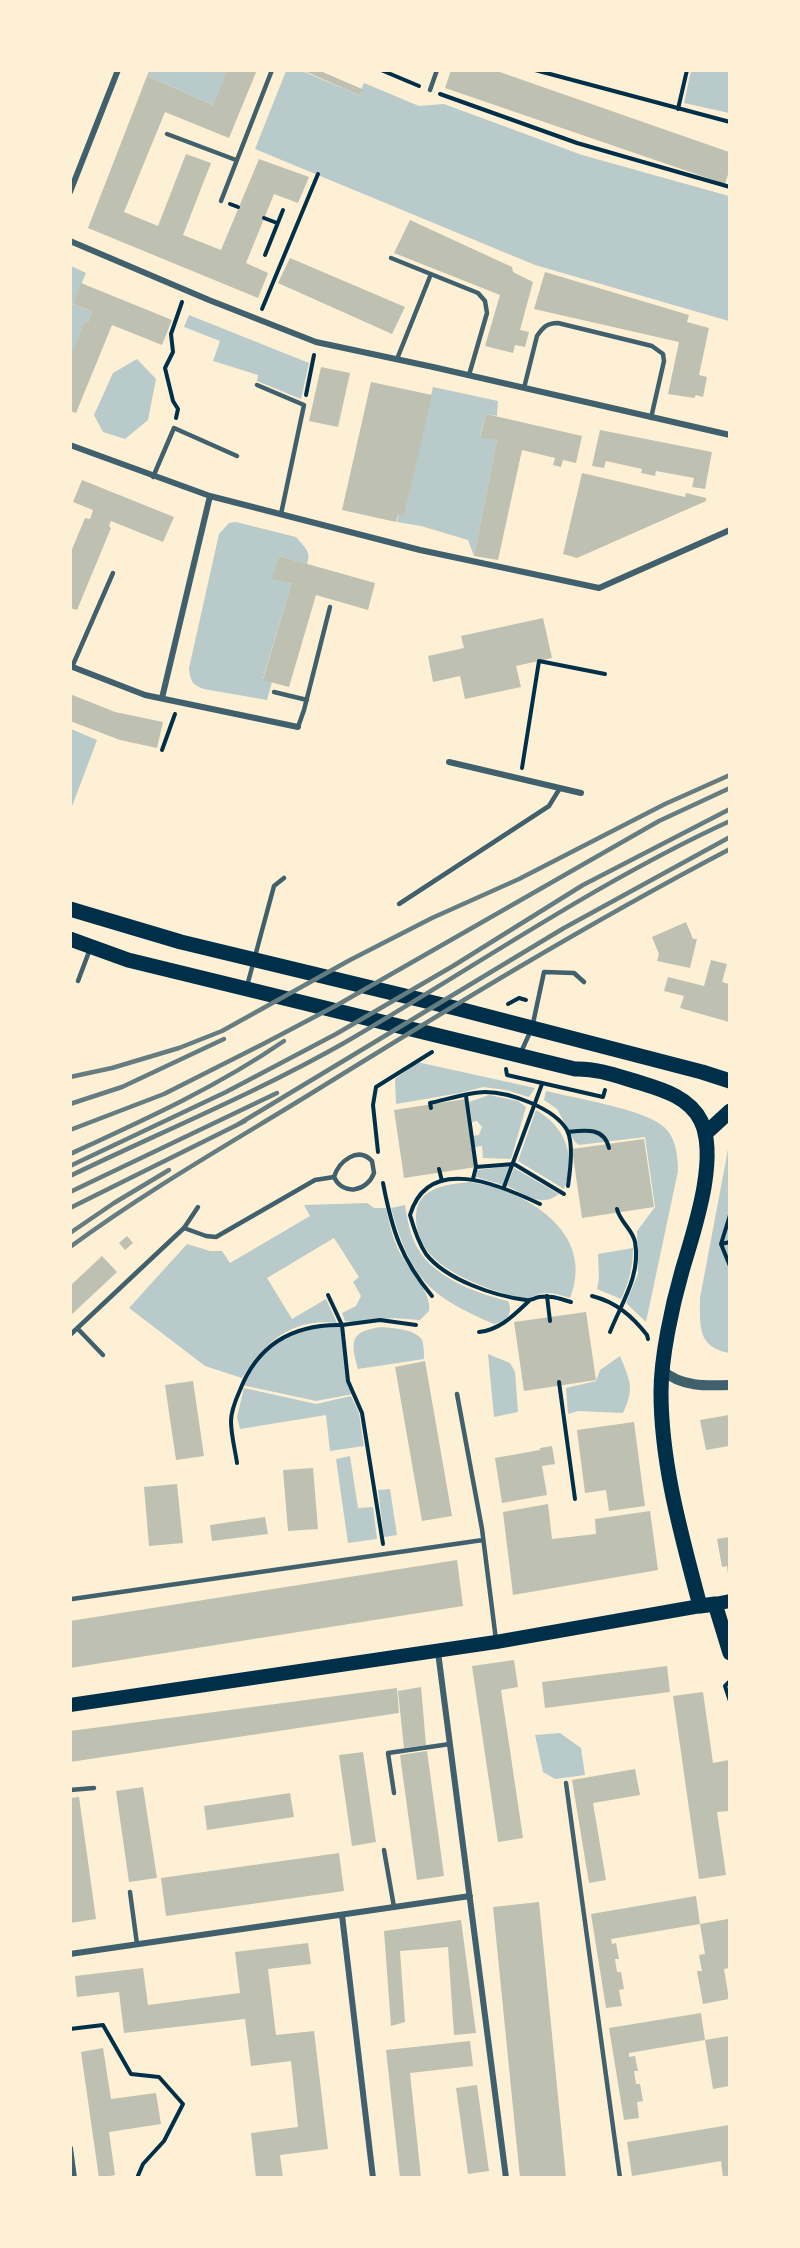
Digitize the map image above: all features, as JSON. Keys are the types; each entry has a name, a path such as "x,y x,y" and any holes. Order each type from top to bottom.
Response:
{"highway":[{"path":"70,909 181,942 459,1009 729,1080"},
{"path":"70,939 128,960 575,1069 589,1068 674,1095 696,1113 705,1134 708,1150 707,1167 690,1248 675,1301 662,1371 661,1393 665,1448 678,1525 715,1604 729,1653"},
{"path":"705,1134 729,1111"}],"main road":[{"path":"70,1705 496,1642 715,1604"}],"street":[{"path":"70,192 118,70"},
{"path":"70,241 186,291 316,342 729,435"},
{"path":"70,446 210,496 420,550 599,588 729,530"},
{"path":"162,698 210,496"},
{"path":"71,666 145,695 298,728"},
{"path":"449,762 581,793"},
{"path":"662,1371 670,1378 698,1386 729,1385"},
{"path":"438,1651 506,2178"},
{"path":"70,1954 470,1896"},
{"path":"342,1914 373,2178"},
{"path":"70,2148 74,2178"}],"lane":[{"path":"221,201 272,70"},
{"path":"430,90 437,70"},
{"path":"167,134 236,160"},
{"path":"391,258 478,293 485,301 488,313 469,375"},
{"path":"397,359 431,274"},
{"path":"524,388 537,336 541,329 550,323 558,323 652,346 663,354 664,361 651,418"},
{"path":"257,385 304,405 280,514"},
{"path":"153,477 174,428 237,456"},
{"path":"71,666 113,573"},
{"path":"298,728 330,607"},
{"path":"274,692 307,700"},
{"path":"399,904 549,806 560,788"},
{"path":"250,989 254,959 274,886 284,878"},
{"path":"78,981 91,946"},
{"path":"520,1054 532,1028 544,972 574,973 584,982"},
{"path":"183,1228 216,1237 315,1180 334,1176 342,1163 356,1154 367,1156 372,1161 374,1173 372,1179 362,1188 350,1190 343,1187 337,1183 334,1176"},
{"path":"70,1335 183,1228 198,1207"},
{"path":"78,1329 103,1355"},
{"path":"457,1394 483,1540 496,1642"},
{"path":"72,1599 483,1540"},
{"path":"394,1793 388,1753 450,1744"},
{"path":"566,1783 620,2178"},
{"path":"70,1790 94,1788"},
{"path":"384,1850 394,1907"},
{"path":"130,1892 137,1944"}],"path":[{"path":"381,70 577,143 729,187"},
{"path":"535,70 729,122"},
{"path":"678,109 687,70"},
{"path":"258,318 318,174"},
{"path":"265,255 283,210"},
{"path":"264,218 277,223"},
{"path":"174,428 178,409 173,401 165,368 173,352 171,334 186,291"},
{"path":"304,405 316,342"},
{"path":"521,778 539,661 605,674"},
{"path":"162,750 178,701"},
{"path":"380,1163 373,1104 376,1087 412,1063"},
{"path":"507,1075 603,1097 608,1083"},
{"path":"504,1187 542,1084"},
{"path":"431,1108 430,1103 482,1092 504,1094 547,1112 568,1132 572,1163 568,1186"},
{"path":"466,1096 476,1167 473,1179"},
{"path":"568,1132 589,1129 606,1138 609,1148"},
{"path":"476,1167 514,1164 564,1194"},
{"path":"440,1169 442,1181"},
{"path":"382,1174 388,1207 399,1245 409,1267 432,1296"},
{"path":"529,1301 474,1286 448,1273 428,1257 415,1233 410,1215 420,1193 442,1181 473,1179 504,1187 540,1204"},
{"path":"610,1332 630,1289 636,1264 635,1239 621,1220 617,1209"},
{"path":"729,1215 721,1244 729,1266"},
{"path":"721,1244 729,1242"},
{"path":"328,1295 342,1325 348,1381 362,1413 385,1554"},
{"path":"547,1296 550,1321"},
{"path":"479,1332 491,1330 508,1320 529,1301 547,1296 571,1302"},
{"path":"592,1296 620,1307 633,1318 647,1335 648,1346"},
{"path":"237,1463 231,1419 242,1385 259,1357 283,1336 297,1330 326,1325 380,1320 416,1326"},
{"path":"559,1382 575,1499"},
{"path":"729,1681 725,1686 729,1701"},
{"path":"70,2029 103,2025 131,2074 159,2077 183,2104 164,2141 143,2164 137,2178"}],"shaded area":[{"path":"149,71 227,71 213,105 147,76"},
{"path":"286,71 302,71 359,95 364,83 419,106 444,104 582,155 729,196 729,321 535,265 255,149"},
{"path":"691,71 729,71 729,113 684,103"},
{"path":"71,266 86,273 73,304 92,311 88,322 85,321 71,358"},
{"path":"189,315 309,363 301,399 257,381 258,375 213,361 220,341 184,327"},
{"path":"137,359 156,379 148,420 125,439 103,432 94,415 113,373"},
{"path":"433,387 498,401 497,416 486,414 480,436 497,440 474,556 468,540 421,526 397,522 398,514 404,515"},
{"path":"236,522 296,537 309,556 307,564 279,556 273,579 291,584 263,679 272,682 267,700 204,689 194,684 189,672 219,534 229,523"},
{"path":"71,729 97,740 71,809"},
{"path":"417,1062 535,1088 529,1097 506,1090 483,1087 396,1104 395,1079"},
{"path":"546,1091 641,1115 664,1127 674,1142 678,1171 646,1322 626,1303 638,1274 637,1231 655,1207 645,1137 579,1145 575,1142 557,1109 544,1100"},
{"path":"489,1095 518,1101 526,1107 511,1159 483,1158 482,1146 475,1147 473,1136 479,1135 482,1127 477,1121 472,1122 469,1102"},
{"path":"536,1110 554,1125 566,1144 569,1165 564,1189 518,1161"},
{"path":"729,1144 729,1353 711,1346 702,1334 700,1298"},
{"path":"510,1166 503,1185 476,1177 477,1170"},
{"path":"514,1168 559,1194 546,1200 539,1200 507,1186"},
{"path":"469,1182 490,1186 532,1204 550,1218 564,1234 573,1253 576,1274 570,1298 551,1293 543,1293 530,1298 504,1294 460,1276 430,1254 422,1241 417,1225 417,1209 420,1201 435,1189"},
{"path":"367,1203 374,1208 386,1208 398,1249 427,1296 429,1311 420,1320 393,1318 345,1321 342,1313 356,1306 361,1296 353,1282 359,1277 334,1238 267,1278 292,1319 326,1299 337,1323 306,1324 281,1335 260,1354 242,1378 205,1366 129,1308 187,1244 210,1251 222,1251 230,1263 310,1216 304,1205"},
{"path":"405,1205 414,1241 430,1264 467,1288 508,1301 510,1310 505,1319 494,1324 471,1314 437,1293 425,1281 406,1252 391,1208"},
{"path":"633,1248 630,1274 621,1299 597,1289 598,1254"},
{"path":"342,1325 348,1381 353,1394 316,1401 242,1385 258,1360 272,1344 281,1338 299,1330"},
{"path":"382,1327 404,1330 419,1336 423,1342 424,1359 358,1369 354,1351 355,1339 364,1331"},
{"path":"488,1354 510,1363 515,1372 518,1412 494,1417"},
{"path":"620,1356 630,1384 629,1397 623,1413 578,1411 568,1414 566,1388 596,1381 600,1370"},
{"path":"244,1388 316,1404 351,1396 359,1413 364,1446 330,1451 326,1415 240,1429 237,1417"},
{"path":"350,1456 358,1508 373,1507 377,1539 348,1543 336,1459"},
{"path":"390,1489 397,1535 384,1537 378,1490"},
{"path":"560,1733 581,1748 585,1775 555,1779 543,1772 535,1735"}],"building":[{"path":"227,70 257,70 229,138 165,112 124,212 158,226 186,154 211,163 183,235 221,250 259,159 309,177 298,203 274,194 246,263 268,273 258,298 88,228 147,76 213,105"},
{"path":"302,70 318,70 362,89 359,95"},
{"path":"451,70 494,70 729,152 729,171 725,184 445,88"},
{"path":"410,220 512,267 513,272 533,282 520,330 529,332 525,347 515,345 513,353 485,346 500,295 394,253"},
{"path":"290,258 405,307 392,334 278,283"},
{"path":"545,272 689,315 687,322 709,328 699,375 707,377 703,397 668,394 679,342 534,309"},
{"path":"81,283 172,320 162,345 112,325 76,413 70,411 70,358 85,321 88,322 92,311 73,304"},
{"path":"321,367 350,373 338,427 309,421"},
{"path":"371,382 432,395 404,516 398,514 396,522 342,510"},
{"path":"486,414 582,436 576,463 563,460 561,467 553,465 555,458 522,450 498,560 474,556 497,440 480,437"},
{"path":"600,430 712,452 705,489 692,487 694,478 656,471 655,476 641,473 642,469 606,461 604,468 592,466"},
{"path":"582,473 685,497 686,493 706,498 706,501 577,558 563,554"},
{"path":"82,480 174,517 163,542 111,521 109,526 111,528 77,610 70,608 70,554 85,518 90,519 93,510 73,502"},
{"path":"279,556 375,583 368,610 316,595 289,687 263,680 291,584 272,579"},
{"path":"543,618 552,658 516,666 521,687 465,699 460,676 433,682 428,656 464,648 461,636"},
{"path":"70,694 115,712 163,722 157,748 120,740 70,721"},
{"path":"686,922 693,939 697,939 690,968 657,961 659,954 652,937"},
{"path":"711,960 727,964 722,982 729,984 729,1022 680,1008 684,996 664,991 668,977 704,986"},
{"path":"466,1099 476,1167 404,1178 394,1110"},
{"path":"644,1139 654,1207 582,1218 572,1149"},
{"path":"127,1236 133,1243 125,1250 119,1243"},
{"path":"102,1256 117,1272 70,1316 70,1286"},
{"path":"586,1312 596,1380 524,1391 514,1322"},
{"path":"425,1361 452,1516 422,1521 395,1367"},
{"path":"193,1381 204,1456 176,1460 165,1385"},
{"path":"729,1415 729,1446 706,1450 700,1420"},
{"path":"634,1422 645,1506 609,1511 606,1490 585,1493 577,1430"},
{"path":"552,1446 555,1464 542,1466 547,1495 502,1503 495,1458"},
{"path":"313,1468 318,1529 288,1531 283,1470"},
{"path":"177,1484 183,1543 149,1546 144,1487"},
{"path":"548,1504 552,1539 596,1534 595,1519 650,1511 658,1570 513,1595 503,1512"},
{"path":"265,1517 268,1534 212,1541 210,1525"},
{"path":"729,1537 728,1574 727,1566 722,1567 717,1539"},
{"path":"457,1560 463,1606 70,1668 70,1621"},
{"path":"514,1660 518,1687 501,1690 523,1838 498,1842 472,1666"},
{"path":"667,1666 670,1692 545,1708 542,1682"},
{"path":"421,1687 426,1745 404,1748 398,1691"},
{"path":"397,1688 399,1713 70,1762 70,1731"},
{"path":"703,1692 713,1763 729,1760 729,1811 717,1812 726,1875 699,1879 673,1696"},
{"path":"427,1751 444,1876 417,1880 400,1755"},
{"path":"363,1752 376,1842 352,1846 339,1755"},
{"path":"635,1769 640,1795 593,1803 606,1880 589,1883 572,1780"},
{"path":"143,1787 157,1878 129,1882 116,1791"},
{"path":"290,1793 294,1817 207,1830 204,1806"},
{"path":"79,1797 96,1919 70,1923 70,1798"},
{"path":"339,1853 344,1891 166,1916 161,1878"},
{"path":"696,1896 700,1924 611,1939 612,1944 616,1943 619,1959 615,1959 617,1972 621,1972 624,1989 619,1990 622,2006 606,2008 591,1914"},
{"path":"539,1902 566,2178 520,2178 493,1907"},
{"path":"728,1919 729,1968 724,1969 729,1999 703,2004 697,1971 702,1971 699,1955 705,1954 700,1924"},
{"path":"461,1920 476,2033 454,2035 448,1947 400,1951 405,2022 391,2026 384,1931"},
{"path":"308,1943 311,1964 268,1969 276,2035 314,2031 328,2149 280,2155 283,2178 256,2178 251,2133 298,2127 291,2061 251,2066 245,2019 124,2033 119,1992 77,1997 75,1976 143,1968 148,2005 240,1993 235,1952"},
{"path":"701,2013 705,2040 629,2053 629,2057 635,2056 638,2071 634,2071 636,2084 640,2084 643,2101 637,2102 639,2118 624,2120 609,2028"},
{"path":"729,2036 729,2086 713,2089 705,2040"},
{"path":"470,2041 473,2066 410,2073 421,2178 400,2178 386,2050"},
{"path":"103,2048 111,2099 156,2093 161,2124 109,2132 115,2175 99,2178 81,2052"},
{"path":"477,2085 489,2171 468,2174 456,2088"},
{"path":"729,2125 729,2178 723,2178 721,2161 632,2176 627,2142"}],"railway":[{"path":"70,1077 112,1068 179,1048 222,1031 350,960 432,918 519,879 665,804 730,775"},
{"path":"70,1130 164,1094 265,1043 339,1004 659,821 730,788"},
{"path":"70,1166 226,1092 336,1034 453,966 583,885 730,809"},
{"path":"70,1176 311,1061 392,1015 582,899 680,845 730,821"},
{"path":"237,1125 564,928 730,837"},
{"path":"70,1247 187,1169 464,1000 569,938 730,849"},
{"path":"70,1104 122,1087 224,1039"},
{"path":"70,1154 206,1088 284,1041"},
{"path":"70,1192 277,1093"},
{"path":"70,1208 245,1121"},
{"path":"70,1233 169,1170"}]}
